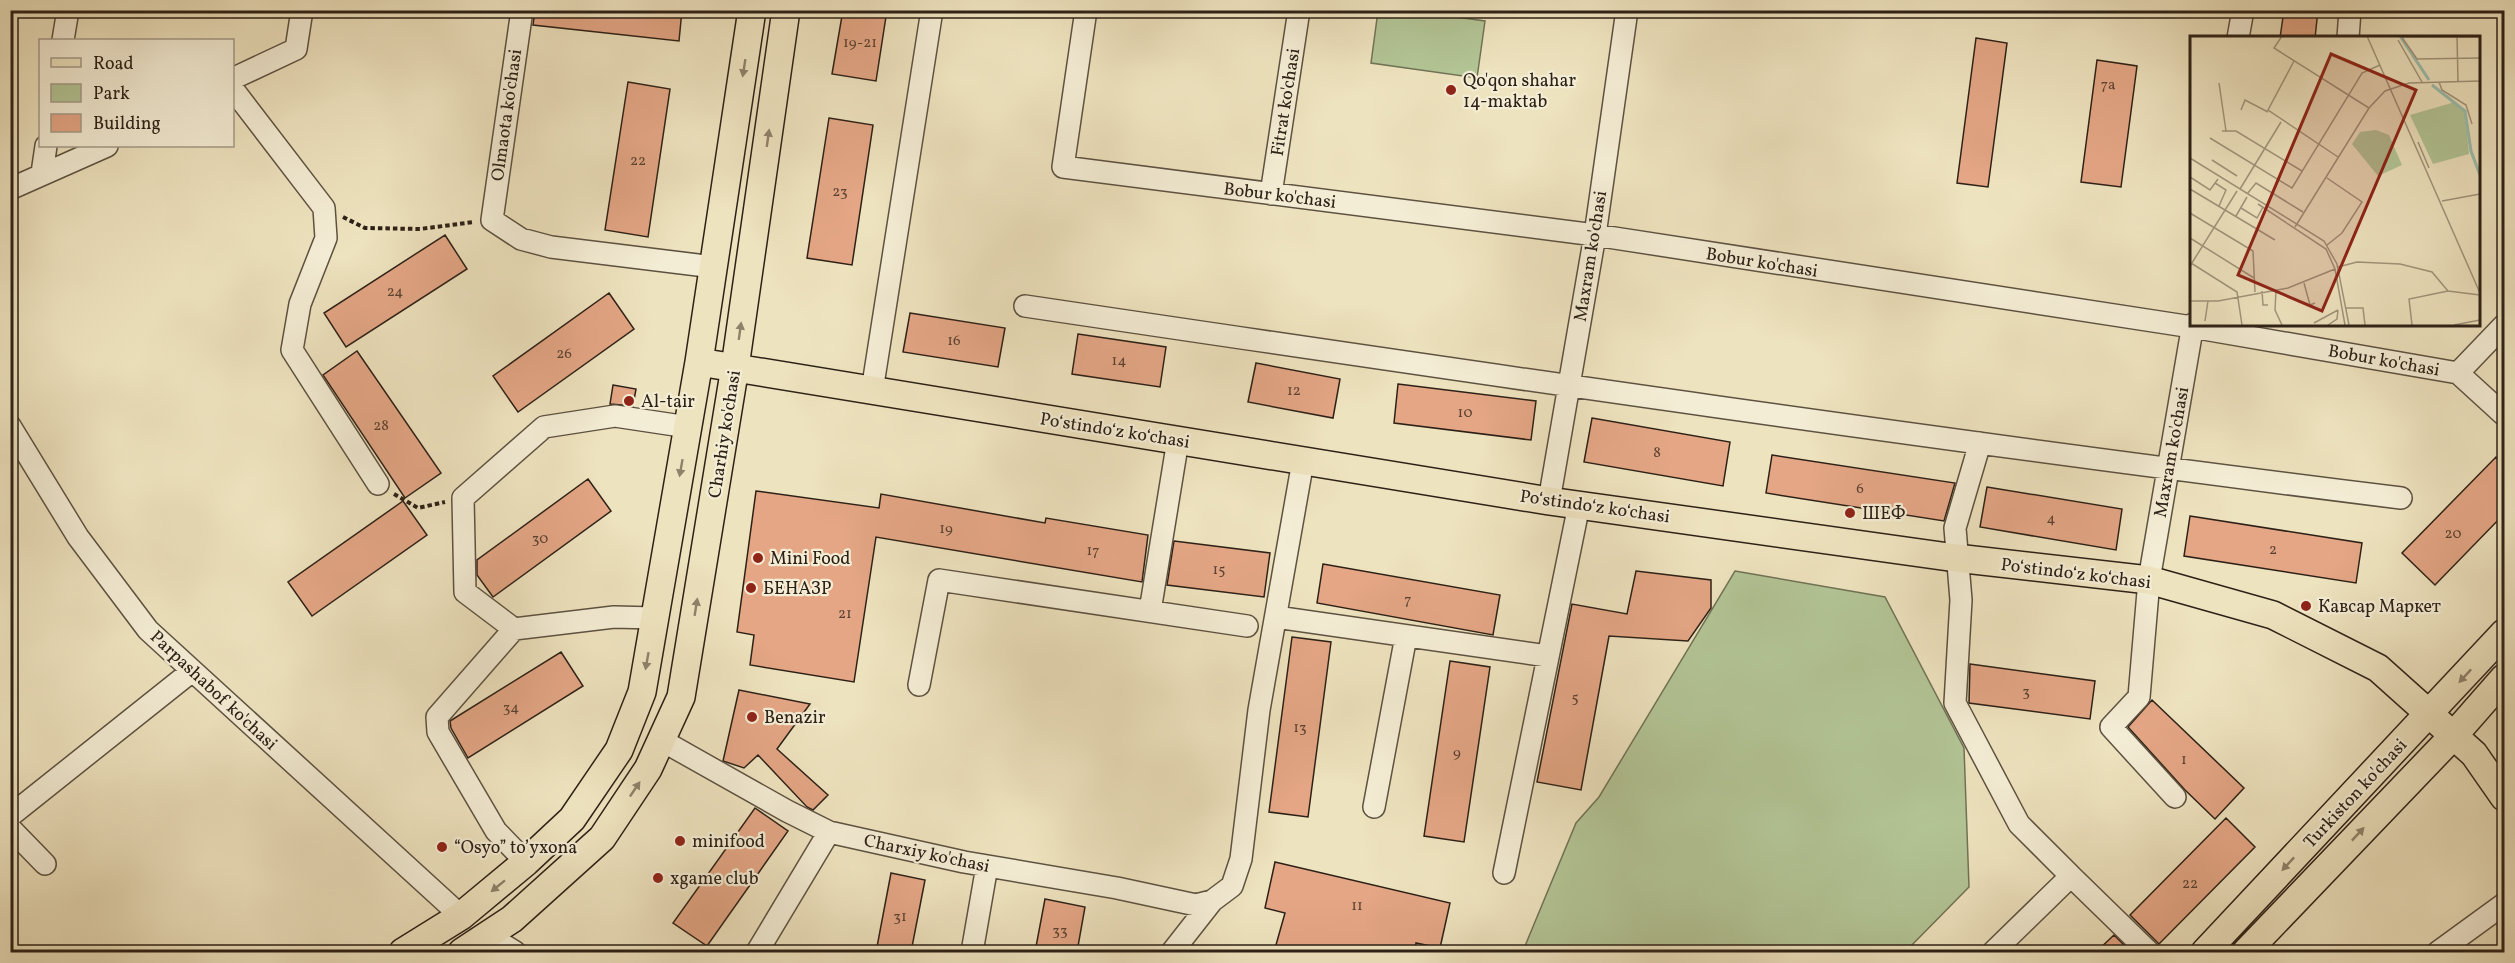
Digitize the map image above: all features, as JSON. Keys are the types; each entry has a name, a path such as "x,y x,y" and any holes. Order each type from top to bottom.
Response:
{"main road":[{"name":"Charhiy ko'chasi","path":"403,952 461,916 526,862 572,819 619,750 642,692 699,362 752,10"},
{"name":"Charhiy ko'chasi","path":"462,952 541,895 602,838 648,769 681,697 735,368 786,10"},
{"name":"Poʻstindoʻz koʻchasi","path":"699,362 1549,501 1956,558 2149,580 2272,615 2378,668 2474,754 2505,797"},
{"name":"Turkiston ko'chasi","path":"2205,952 2505,633"},
{"name":"Turkiston ko'chasi","path":"2246,952 2454,735 2505,678"}],"street":[{"path":"63,39 68,10"},
{"path":"234,78 296,49 302,10"},
{"name":"Olmaota ko'chasi","path":"492,220 522,10"},
{"path":"872,391 932,10"},
{"name":"Bobur ko'chasi","path":"1086,10 1063,167 1594,235 2190,326"},
{"name":"Fitrat ko'chasi","path":"1271,194 1299,10"},
{"name":"Maxram ko'chasi","path":"1549,501 1594,235 1627,10"},
{"path":"2238,36 2242,10"},
{"path":"2348,36 2350,10"},
{"path":"234,91 324,208 326,238 300,304 292,350 378,484"},
{"path":"42,173 46,147"},
{"path":"10,189 105,147"},
{"path":"492,220 521,239 550,247 714,267"},
{"path":"1025,306 1569,386 2168,469 2401,498"},
{"path":"2505,325 2458,373 2505,415"},
{"name":"Bobur ko'chasi","path":"2192,326 2458,373"},
{"name":"Maxram ko'chasi","path":"2175,797 2111,727 2139,697 2149,580 2192,326"},
{"path":"514,629 465,592 463,498 544,427 615,416 688,427"},
{"name":"Parpashabof ko'chasi","path":"12,430 78,537 148,630 461,916"},
{"path":"1150,610 1178,440"},
{"path":"1980,443 1955,528 1961,600 1954,703 2019,824 2149,952"},
{"path":"1172,952 1212,901 1232,886 1241,859 1259,710 1303,461"},
{"path":"1504,873 1579,505"},
{"path":"919,685 939,580 1247,626"},
{"path":"526,862 496,831 438,732 437,717 514,629 614,617 655,618"},
{"path":"1276,617 1547,656"},
{"path":"1374,807 1406,636"},
{"path":"10,816 192,670"},
{"name":"Charxiy ko'chasi","path":"661,740 787,812 829,832 987,866 1117,888 1196,905 1212,901"},
{"path":"10,828 45,864"},
{"path":"757,952 829,832"},
{"path":"972,952 987,866"},
{"path":"1993,952 2070,876"},
{"path":"2438,952 2505,904"},
{"path":"488,935 515,952"}],"path":[{"path":"324,208 365,228 420,229 492,220"},
{"path":"378,484 418,508 463,498"}],"green space":[{"path":"1378,11 1412,11 1485,21 1477,78 1371,63"},
{"path":"1735,571 1885,597 1964,748 1969,887 1905,952 1532,952 1525,946 1576,823 1599,797"}],"building":[{"path":"535,10 682,10 679,41 533,25"},
{"path":"843,10 887,10 876,81 832,74"},
{"path":"2284,10 2318,10 2315,36 2280,36"},
{"path":"1976,38 2007,43 1988,187 1957,183"},
{"path":"2097,60 2137,66 2121,187 2081,182"},
{"path":"628,82 670,89 648,237 605,230"},
{"path":"829,118 873,125 852,265 807,258"},
{"path":"445,235 467,269 346,347 324,313"},
{"path":"609,293 634,329 518,412 493,376"},
{"path":"910,313 1005,328 998,367 903,352"},
{"path":"1078,334 1166,347 1160,387 1072,374"},
{"path":"357,351 441,473 405,498 323,375"},
{"path":"1256,363 1340,379 1333,418 1248,402"},
{"path":"1398,384 1536,401 1531,440 1394,423"},
{"path":"613,385 636,389 633,406 610,404"},
{"path":"1592,418 1730,442 1723,486 1584,462"},
{"path":"1772,455 1955,483 1944,521 1766,493"},
{"path":"2496,457 2505,466 2505,513 2435,585 2402,553"},
{"path":"588,479 611,511 493,597 477,575 477,560"},
{"path":"1987,487 2122,509 2116,550 1980,527"},
{"path":"756,491 879,508 881,494 1045,523 1046,518 1148,535 1142,582 876,537 854,682 750,665 754,635 737,632"},
{"path":"403,501 427,535 312,616 288,582"},
{"path":"2190,516 2362,543 2356,583 2184,556"},
{"path":"1174,541 1270,553 1264,597 1167,585"},
{"path":"1323,564 1500,595 1493,635 1317,603"},
{"path":"1636,571 1711,580 1711,608 1688,641 1609,636 1581,790 1537,782 1572,604 1627,614"},
{"path":"1292,637 1331,642 1308,817 1269,812"},
{"path":"561,652 583,686 468,758 451,728 450,721"},
{"path":"1450,661 1490,667 1464,842 1424,836"},
{"path":"1970,664 2095,681 2090,719 1969,703"},
{"path":"739,690 810,704 777,749 828,795 813,810 807,807 758,755 744,768 723,761"},
{"path":"2152,700 2244,788 2215,819 2185,790 2128,727"},
{"path":"755,808 788,831 707,946 673,923"},
{"path":"2226,818 2255,847 2159,944 2130,915"},
{"path":"1275,862 1450,903 1440,948 1416,943 1415,952 1274,952 1285,913 1265,908"},
{"path":"891,873 925,880 911,952 876,952"},
{"path":"1045,899 1085,907 1077,952 1035,952"},
{"path":"2114,935 2131,952 2096,952"}],"place":[{"name":"Qo'qon shahar 14-maktab","path":"1451,90"},
{"name":"Al-tair","path":"629,401"},
{"name":"ШЕФ","path":"1850,513"},
{"name":"Mini Food","path":"758,558"},
{"name":"БЕНАЗР","path":"751,588"},
{"name":"Кавсар Маркет","path":"2306,606"},
{"name":"Benazir","path":"752,717"},
{"name":"minifood","path":"680,841"},
{"name":"“Osyo” to’yxona","path":"442,847"},
{"name":"xgame club","path":"658,878"}]}
